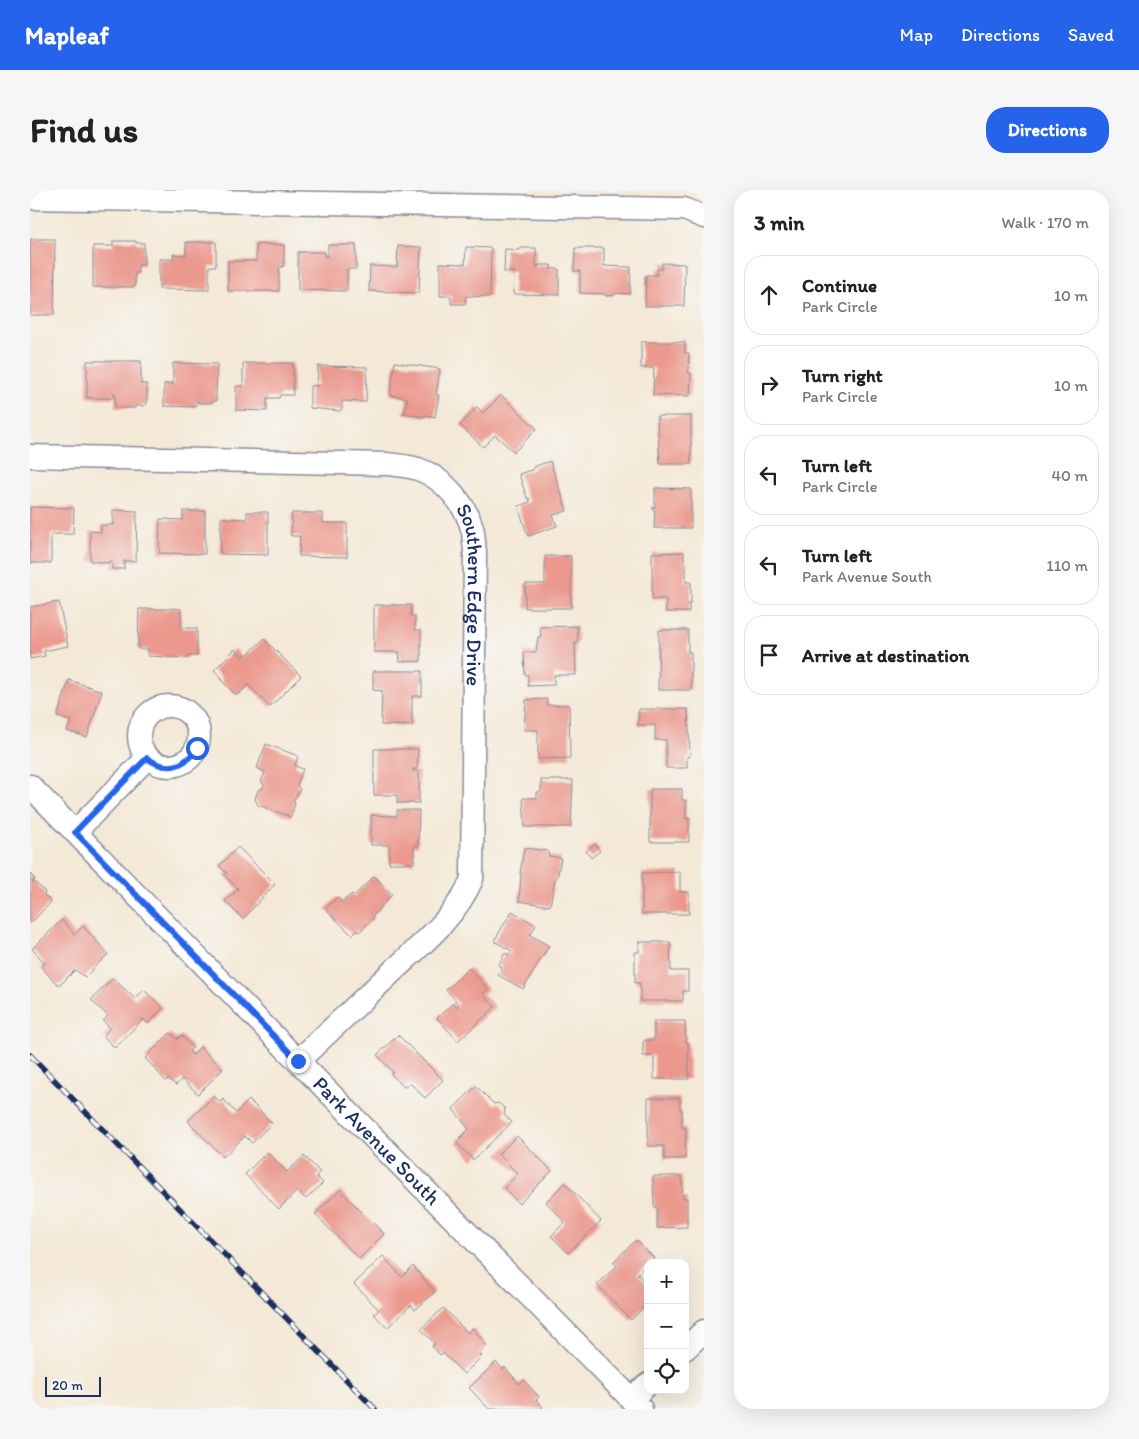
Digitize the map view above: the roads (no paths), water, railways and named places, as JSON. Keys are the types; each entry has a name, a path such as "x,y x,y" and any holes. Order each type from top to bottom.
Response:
{"street":[{"path":"30,198 684,209 704,218"},
{"name":"Southern Edge Drive","path":"30,456 387,464 417,469 436,477 450,490 464,510 473,531 475,551 472,879 458,905 431,935 298,1061"},
{"path":"75,832 147,758"},
{"name":"Park Avenue South","path":"30,786 636,1404"},
{"path":"689,1345 704,1331"},
{"path":"636,1404 644,1391"}],"railway":[{"path":"30,1055 375,1409"}]}
